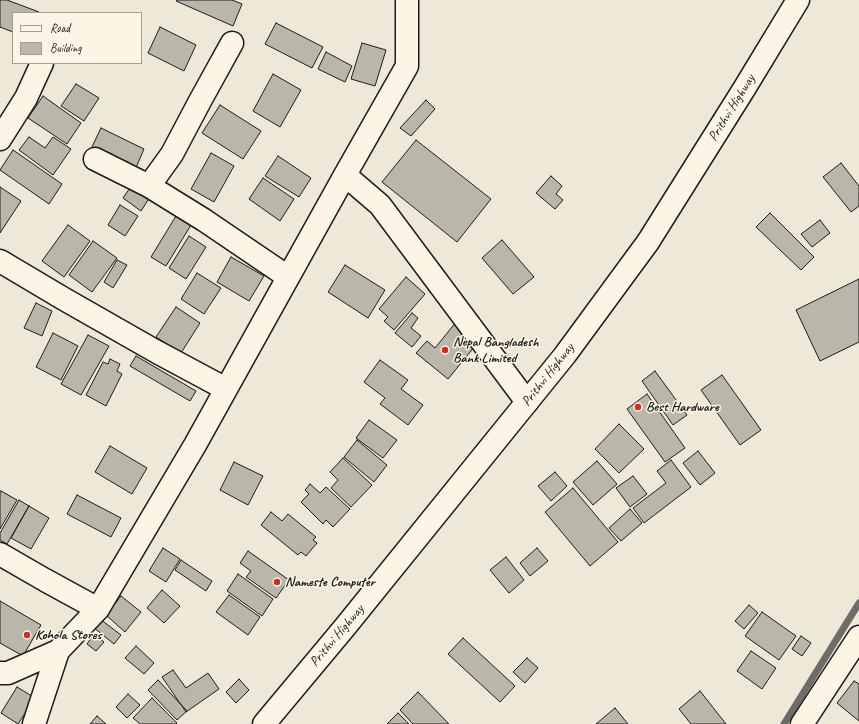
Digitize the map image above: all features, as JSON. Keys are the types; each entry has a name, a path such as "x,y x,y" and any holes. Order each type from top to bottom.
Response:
{"main road":[{"path":"0,673 8,673 58,651 98,609 191,452 407,66 407,0"},
{"name":"Prithvi Highway","path":"264,724 345,627 565,355 648,242 798,0"},
{"path":"149,186 172,154 232,43"},
{"path":"0,139 26,98 42,64"},
{"path":"95,159 149,186 204,220 288,277"},
{"path":"345,175 380,205 527,402"},
{"path":"0,261 117,330 226,390"},
{"path":"0,554 98,609"},
{"path":"802,724 859,637"},
{"path":"34,724 58,651"}],"building":[{"path":"0,0 7,0 39,12 12,12 12,32 0,27"},
{"path":"232,0 242,4 233,26 176,1"},
{"path":"276,23 323,47 312,68 265,44"},
{"path":"160,27 196,45 184,71 148,53"},
{"path":"362,43 386,50 375,86 351,79"},
{"path":"326,52 352,66 345,82 318,69"},
{"path":"273,74 301,90 280,127 253,111"},
{"path":"76,84 99,98 84,121 61,106"},
{"path":"43,96 81,123 67,144 28,118"},
{"path":"426,100 435,109 411,136 400,128"},
{"path":"220,105 261,131 243,159 202,133"},
{"path":"101,128 144,149 135,170 91,149"},
{"path":"29,137 45,148 53,137 71,149 53,175 19,150"},
{"path":"416,140 491,199 457,242 382,182"},
{"path":"13,150 62,184 49,204 0,170"},
{"path":"211,153 234,166 214,202 191,189"},
{"path":"278,156 311,178 299,197 265,176"},
{"path":"841,163 859,186 859,206 851,212 823,177"},
{"path":"551,176 562,186 556,194 563,200 555,209 536,193"},
{"path":"263,178 294,199 280,221 249,199"},
{"path":"132,185 150,197 141,211 123,198"},
{"path":"0,187 21,201 0,233"},
{"path":"120,205 138,216 125,236 108,225"},
{"path":"770,213 814,257 801,270 756,227"},
{"path":"176,216 191,225 166,266 151,257"},
{"path":"820,220 830,233 812,247 801,234"},
{"path":"68,225 90,241 64,277 42,261"},
{"path":"189,236 206,247 186,279 169,268"},
{"path":"502,240 534,277 513,294 482,258"},
{"path":"93,241 117,258 92,292 69,275"},
{"path":"231,257 264,276 249,301 217,282"},
{"path":"117,260 127,265 113,288 104,282"},
{"path":"345,265 385,290 368,318 328,292"},
{"path":"197,273 221,288 204,314 181,299"},
{"path":"406,277 425,294 394,330 384,321 388,317 379,309"},
{"path":"859,279 859,342 820,361 796,310"},
{"path":"36,303 52,311 42,336 24,328"},
{"path":"176,307 200,323 181,353 156,337"},
{"path":"412,313 418,318 411,328 421,336 412,347 395,333"},
{"name":"Nepal Bangladesh Bank Limited","path":"457,321 480,340 448,379 416,353 427,341 435,348"},
{"path":"53,333 78,346 61,380 36,367"},
{"path":"88,335 109,346 81,395 61,384"},
{"path":"136,356 196,391 190,401 130,366"},
{"path":"110,359 120,364 117,371 122,374 106,406 86,395 103,362 108,364"},
{"path":"380,360 408,380 401,389 423,405 408,425 380,404 385,398 364,382"},
{"path":"655,371 687,415 673,425 642,381"},
{"path":"722,375 761,430 740,445 701,390"},
{"path":"647,394 685,448 665,462 627,409"},
{"path":"369,420 397,440 383,458 356,438"},
{"path":"619,424 644,449 619,473 595,449"},
{"path":"357,440 387,465 374,482 344,457"},
{"path":"110,446 147,468 132,494 95,472"},
{"path":"698,451 715,473 700,485 683,463"},
{"path":"343,458 372,485 351,507 331,488 338,480 330,472"},
{"path":"671,460 691,487 644,523 633,508 666,483 657,471"},
{"path":"597,461 617,484 593,505 573,482"},
{"path":"234,462 263,476 248,505 220,490"},
{"path":"555,472 567,486 551,501 538,486"},
{"path":"633,476 647,494 630,507 616,488"},
{"path":"310,484 320,493 326,487 350,509 333,527 326,520 323,524 301,502 309,494 305,490"},
{"path":"573,488 618,542 590,566 545,512"},
{"path":"1,491 17,500 0,529 0,493"},
{"path":"77,495 121,518 111,537 67,514"},
{"path":"19,500 29,506 7,544 0,540 0,533"},
{"path":"29,506 49,518 31,549 11,538"},
{"path":"630,509 642,523 621,541 609,528"},
{"path":"271,512 282,521 288,514 316,537 313,540 317,543 306,556 301,552 298,555 261,525"},
{"path":"163,548 180,559 166,582 149,571"},
{"path":"537,548 548,561 530,576 520,563"},
{"path":"248,551 289,580 276,598 246,577 251,571 240,563"},
{"path":"506,557 524,580 509,593 490,570"},
{"path":"181,560 212,581 206,591 175,570"},
{"path":"238,574 273,599 262,616 227,591"},
{"path":"162,590 180,606 164,623 147,608"},
{"path":"229,595 260,617 248,635 216,612"},
{"path":"121,596 141,612 125,632 106,615"},
{"path":"0,601 41,625 23,656 0,643"},
{"path":"749,605 758,613 744,629 735,621"},
{"path":"762,612 796,636 779,660 745,636"},
{"path":"100,619 121,635 114,644 93,627"},
{"path":"94,634 104,642 96,651 87,644"},
{"path":"801,636 811,643 802,656 792,649"},
{"path":"463,638 515,686 500,702 448,654"},
{"path":"136,646 154,663 144,674 125,658"},
{"path":"751,651 776,668 762,689 737,671"},
{"path":"527,658 538,668 525,683 513,672"},
{"path":"173,670 186,688 208,673 219,689 186,712 162,677"},
{"path":"239,679 249,690 236,703 226,692"},
{"path":"158,680 187,711 177,720 148,690"},
{"path":"854,681 859,684 859,721 837,703"},
{"path":"17,687 35,698 18,724 1,713"},
{"path":"700,691 726,724 691,724 679,709"},
{"path":"418,692 449,724 413,724 400,710"},
{"path":"128,694 140,705 127,718 116,707"},
{"path":"152,698 177,723 176,724 140,724 133,718"},
{"path":"615,708 628,724 596,724"},
{"path":"398,713 409,724 387,724"},
{"path":"97,716 106,724 90,724"}],"waterway":[{"path":"784,724 859,603"}],"place":[{"name":"Nepal Bangladesh Bank Limited","path":"445,350"},
{"name":"Best Hardware","path":"638,407"},
{"name":"Nameste Computer","path":"277,582"},
{"name":"Kohola Stores","path":"27,635"}]}
